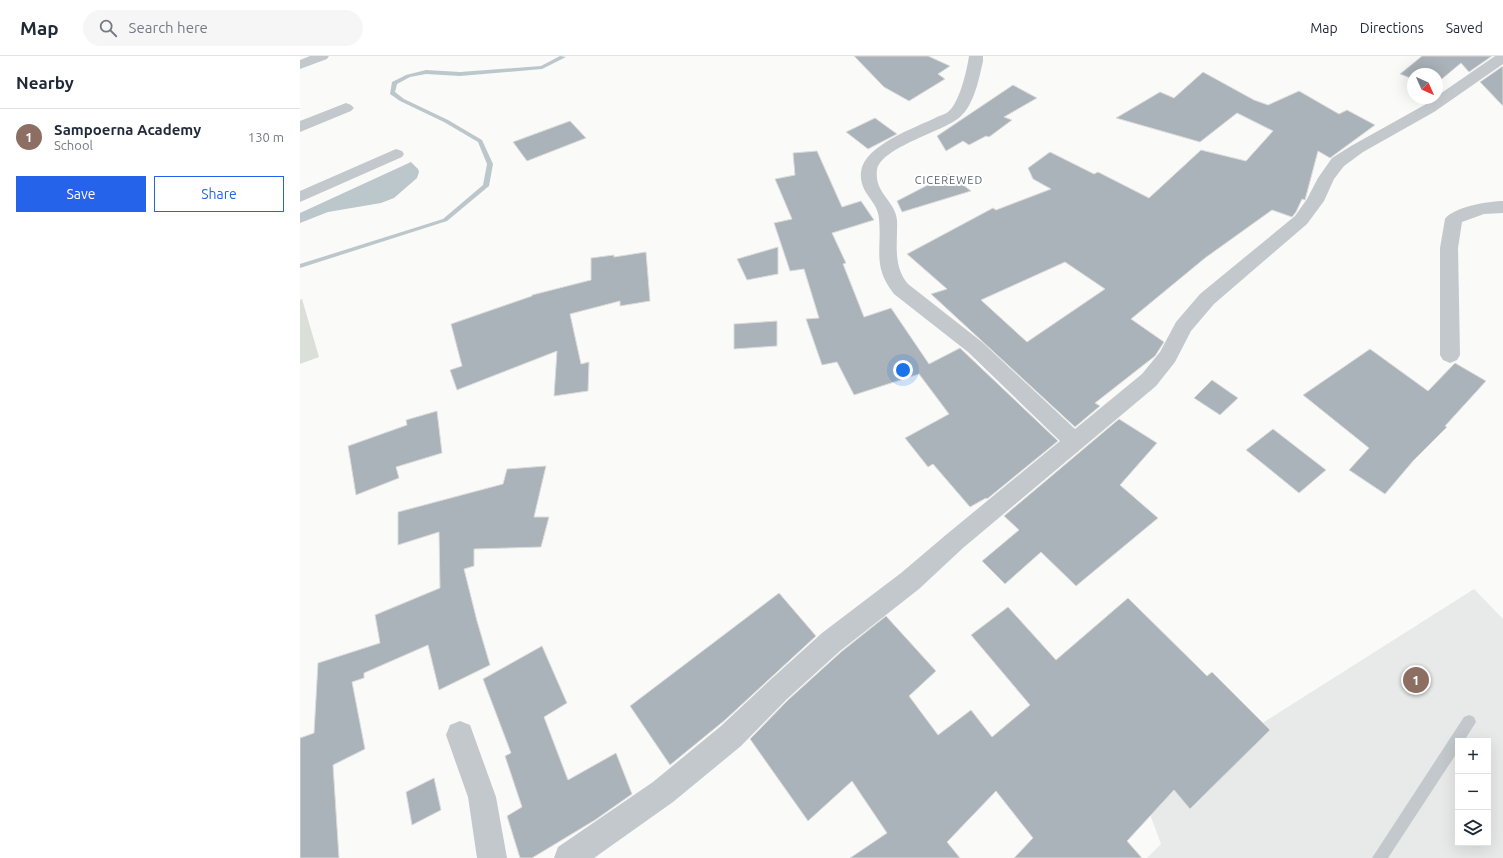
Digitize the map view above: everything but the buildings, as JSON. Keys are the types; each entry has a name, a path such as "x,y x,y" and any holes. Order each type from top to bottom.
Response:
{"street":[{"path":"300,64 322,56"},
{"path":"976,56 973,73 963,102 956,113 893,146 877,156 872,162 868,174 869,186 888,214 889,270 893,280 901,289 975,347 1075,442"},
{"path":"569,858 669,787 731,736 778,690 831,642 910,581 955,541 1149,380 1168,356 1183,327 1207,299 1301,220 1315,202 1326,178 1338,162 1357,149 1429,109 1503,57"},
{"path":"300,127 346,108"},
{"path":"300,197 396,154"},
{"path":"1450,355 1449,248 1454,219 1472,211 1503,207"},
{"path":"460,735 482,797 492,858"}],"lane":[{"path":"1378,858 1469,722"}],"shaded area":[{"path":"411,162 418,169 419,172 417,178 394,198 381,203 328,212 300,223 300,213"},
{"path":"302,299 319,357 300,364 300,300"},
{"path":"1474,589 1503,619 1503,858 1147,858 1161,844 1144,798"}],"waterway":[{"path":"300,266 445,220 486,186 490,164 480,141 446,121 402,100 392,93 394,83 408,76 426,72 460,74 542,67 563,56"}],"place":[{"name":"Sampoerna Academy","path":"1416,680"}],"district":[{"name":"CICEREWED","path":"949,180"}]}
